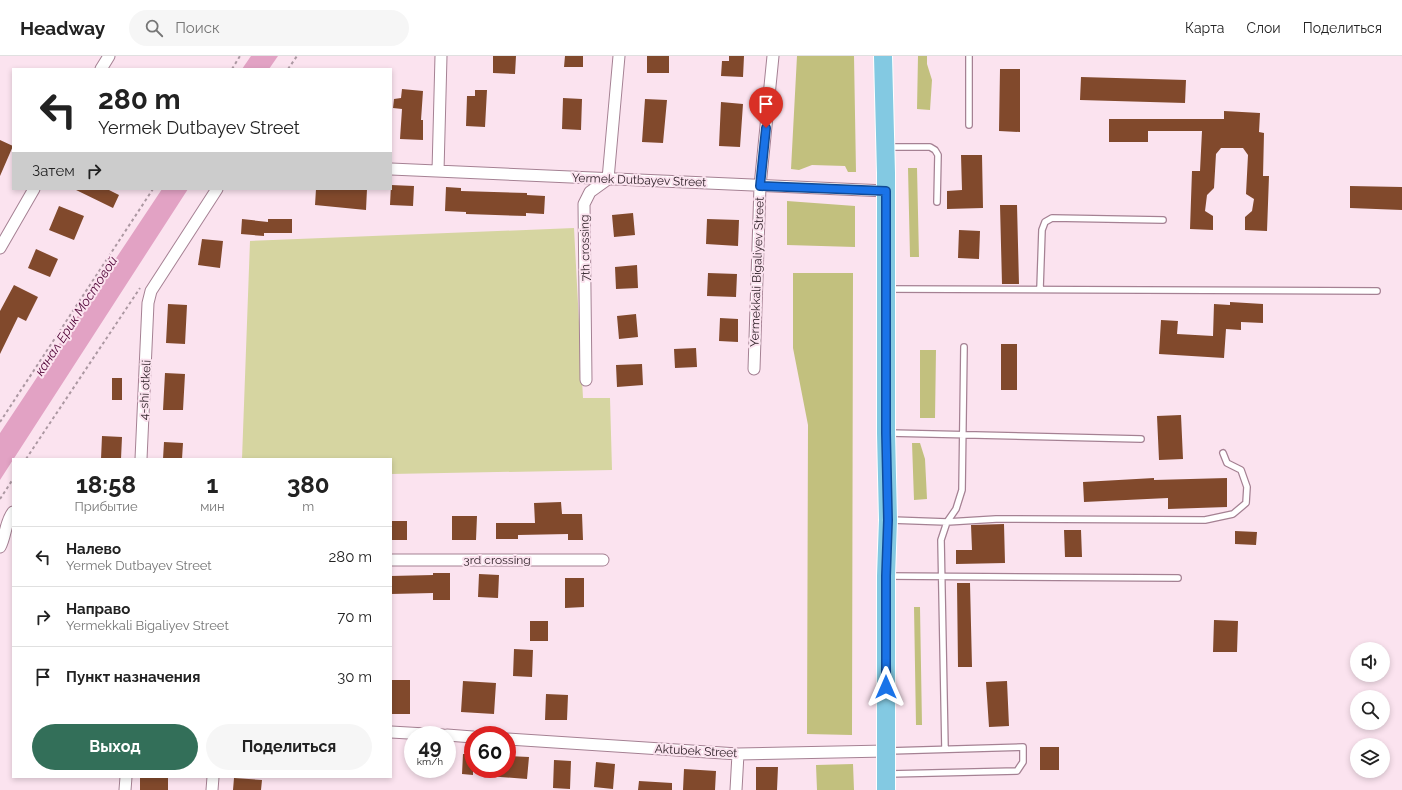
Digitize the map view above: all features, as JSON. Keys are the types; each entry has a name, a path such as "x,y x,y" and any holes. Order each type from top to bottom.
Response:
{"main road":[{"path":"883,56 886,147 886,433 888,520 886,576 886,782"}],"street":[{"path":"103,68 109,56"},
{"path":"438,171 441,56"},
{"path":"608,179 619,56"},
{"name":"Yermekkali Bigaliyev Street","path":"754,369 760,186 773,56"},
{"name":"Yermek Dutbayev Street","path":"392,169 886,191"},
{"name":"7th crossing","path":"586,380 584,204 590,192 608,179"},
{"path":"0,248 33,190"},
{"name":"4-shi otkeli","path":"141,458 148,304 151,290 215,190"},
{"path":"0,547 3,542 9,517 12,513"},
{"name":"3rd crossing","path":"392,560 603,560"},
{"path":"392,732 404,733"},
{"name":"Aktubek Street","path":"516,740 738,754 886,751"},
{"path":"736,790 738,754"},
{"path":"125,790 126,778"},
{"path":"212,790 213,778"}],"lane":[{"path":"969,56 969,125"},
{"path":"886,147 930,147 935,150 938,155 937,202"},
{"path":"1040,290 1042,230 1045,222 1052,218 1163,220"},
{"path":"886,289 1377,291"},
{"path":"945,749 941,540 947,522 956,509 962,490 964,347"},
{"path":"886,433 1141,439"},
{"path":"888,520 900,519 947,522 996,519 1205,520 1234,514 1246,503 1247,487 1241,470 1228,463 1222,453"},
{"path":"886,576 1178,578"},
{"path":"886,751 1023,747 1023,762 1017,771 886,782"}],"path":[{"path":"233,68 240,56"},
{"path":"289,68 297,56"},
{"path":"0,422 152,190"},
{"path":"27,458 142,284"},
{"path":"0,499 12,481"}],"shaded area":[{"path":"251,56 278,56 270,68 243,68"},
{"path":"797,56 854,56 856,172 848,172 845,166 812,165 799,170 791,169"},
{"path":"918,56 927,56 927,64 932,80 930,110 917,109"},
{"path":"908,168 917,168 919,257 910,257"},
{"name":"канал Ерик Мостовой","path":"161,190 187,190 14,458 12,458 12,461 0,480 0,433"},
{"path":"787,201 855,206 855,247 787,245"},
{"path":"574,228 583,398 610,398 612,470 392,474 392,458 242,458 250,241"},
{"path":"793,273 853,273 852,735 807,734 808,425 793,348"},
{"path":"920,350 936,350 935,418 920,418"},
{"path":"912,443 920,443 925,459 927,499 914,500"},
{"path":"914,607 920,607 922,725 916,725"},
{"path":"853,764 854,790 817,790 816,765"}],"building":[{"path":"493,56 516,56 515,74 493,73"},
{"path":"565,56 583,56 583,67 564,67"},
{"path":"647,56 669,56 669,73 647,73"},
{"path":"729,56 744,56 743,77 721,76 722,61 729,61"},
{"path":"1000,69 1020,69 1020,132 999,131"},
{"path":"1081,77 1186,80 1185,103 1080,100"},
{"path":"402,89 423,91 421,120 423,120 423,140 400,139 402,109 393,108 394,99 401,98"},
{"path":"475,90 487,90 485,127 466,126 467,96 475,96"},
{"path":"563,98 582,99 581,130 562,129"},
{"path":"645,99 667,100 663,143 642,142"},
{"path":"721,102 743,104 740,147 719,146"},
{"path":"1224,111 1260,113 1259,132 1264,133 1263,176 1269,176 1267,231 1245,230 1245,217 1252,211 1254,199 1246,194 1248,155 1243,148 1221,148 1216,154 1214,188 1207,195 1205,211 1213,216 1213,230 1190,229 1192,171 1200,171 1202,131 1148,131 1148,142 1109,142 1109,119 1224,119"},
{"path":"0,140 12,146 12,148 0,176"},
{"path":"961,155 982,155 983,208 947,209 947,191 962,190"},
{"path":"392,185 414,186 413,206 390,205"},
{"path":"1350,186 1402,187 1402,210 1350,208"},
{"path":"446,187 461,188 461,191 527,193 527,195 545,196 544,214 526,213 526,216 466,214 466,212 445,211"},
{"path":"76,190 109,190 119,195 113,208"},
{"path":"316,190 367,190 366,210 315,205"},
{"path":"1000,205 1017,205 1019,284 1002,284"},
{"path":"59,206 84,216 74,240 49,230"},
{"path":"633,213 635,235 614,237 612,215"},
{"path":"242,219 268,222 268,219 292,219 292,233 264,233 264,236 241,234"},
{"path":"707,219 739,220 738,246 706,244"},
{"path":"959,230 980,231 979,259 958,258"},
{"path":"202,239 223,241 220,268 198,265"},
{"path":"36,249 58,259 50,277 28,268"},
{"path":"637,265 638,288 616,289 615,267"},
{"path":"708,273 737,274 736,297 707,296"},
{"path":"14,285 38,297 26,321 18,317 0,354 0,311"},
{"path":"1230,302 1263,304 1263,323 1241,322 1241,330 1226,329 1224,358 1159,354 1161,320 1178,321 1177,334 1213,336 1214,304 1230,305"},
{"path":"168,304 187,305 185,344 166,343"},
{"path":"636,314 638,337 619,339 617,316"},
{"path":"720,318 738,319 738,342 719,341"},
{"path":"1001,344 1017,344 1017,390 1001,390"},
{"path":"696,348 697,367 675,368 674,349"},
{"path":"642,364 643,385 617,387 616,365"},
{"path":"165,373 185,374 183,410 163,410"},
{"path":"112,378 122,378 122,400 112,400"},
{"path":"1181,415 1183,459 1159,460 1157,416"},
{"path":"102,436 122,437 121,458 101,458"},
{"path":"164,442 183,443 182,458 163,458"},
{"path":"1154,478 1154,480 1227,478 1227,507 1168,509 1168,498 1084,502 1083,482"},
{"path":"561,502 562,514 582,514 583,540 568,540 568,534 518,535 518,539 496,539 496,523 535,523 534,503"},
{"path":"452,516 477,516 476,540 452,540"},
{"path":"392,521 407,521 407,540 392,540"},
{"path":"1004,524 1005,563 956,564 956,550 972,550 971,525"},
{"path":"1064,530 1081,530 1082,557 1065,557"},
{"path":"1235,531 1257,532 1256,545 1235,544"},
{"path":"433,573 450,573 450,600 433,600 433,593 392,594 392,576 433,575"},
{"path":"479,574 499,575 498,598 478,597"},
{"path":"565,578 584,578 584,607 565,608"},
{"path":"957,583 970,583 972,667 958,667"},
{"path":"1214,620 1238,621 1237,652 1213,652"},
{"path":"530,621 548,621 548,641 530,641"},
{"path":"514,649 533,650 532,677 513,676"},
{"path":"392,680 410,680 410,714 392,714"},
{"path":"463,681 496,683 494,714 461,712"},
{"path":"1007,681 1009,726 989,727 986,682"},
{"path":"546,694 568,695 567,720 545,720"},
{"path":"1040,747 1059,747 1059,770 1040,770"},
{"path":"463,754 464,754 464,774 462,774"},
{"path":"516,756 529,757 527,779 514,778 516,778"},
{"path":"554,760 571,761 570,789 553,788"},
{"path":"596,762 615,764 613,789 594,787"},
{"path":"756,767 778,767 777,790 756,790"},
{"path":"684,769 716,771 715,790 683,790"},
{"path":"140,778 168,778 168,790 140,790"},
{"path":"234,778 262,780 261,790 233,790"},
{"path":"639,781 672,783 672,790 638,790"}],"route":[{"path":"766,128 760,186 886,191 886,433 888,520 886,576 886,687"}]}
